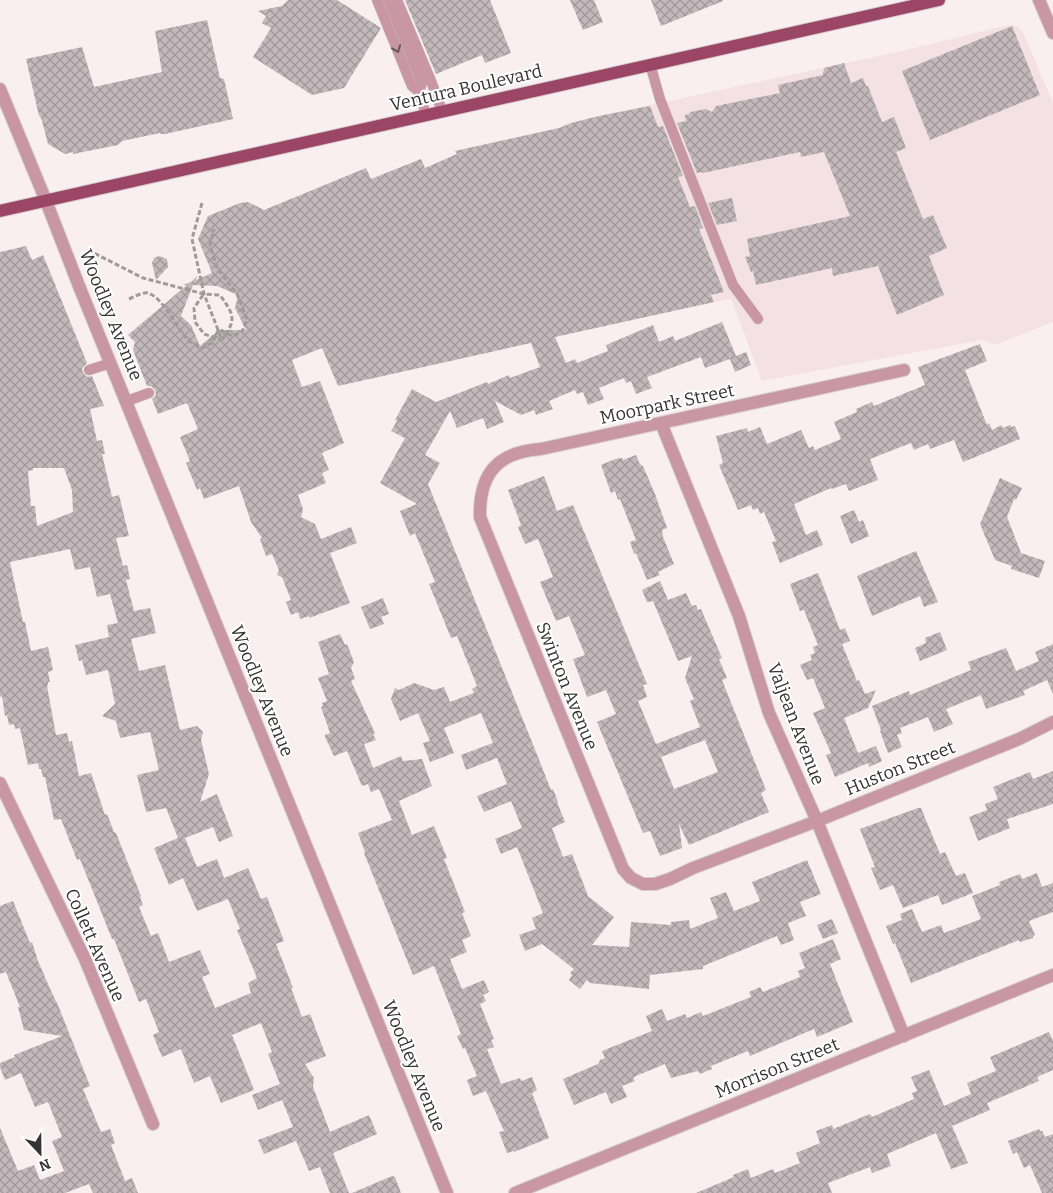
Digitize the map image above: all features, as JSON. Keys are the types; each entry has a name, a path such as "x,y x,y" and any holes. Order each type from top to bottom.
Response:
{"main road":[{"name":"Ventura Boulevard","path":"0,211 939,0"}],"street":[{"path":"1039,0 1053,33"},
{"name":"Woodley Avenue","path":"0,89 447,1193"},
{"name":"Moorpark Street","path":"480,517 479,504 486,478 504,458 524,451 541,449 904,370"},
{"name":"Valjean Avenue","path":"661,423 739,616 769,713 816,821 904,1036"},
{"name":"Swinton Avenue","path":"480,517 623,869"},
{"name":"Huston Street","path":"623,869 631,878 643,884 655,884 1019,739 1053,722"},
{"name":"Collett Avenue","path":"0,783 85,959 153,1124"},
{"name":"Morrison Street","path":"515,1193 1053,975"}],"lane":[{"path":"377,0 412,86 419,92 426,115"},
{"path":"388,0 422,83 419,92"},
{"path":"397,0 442,111"},
{"path":"650,64 660,99 733,285 758,319"},
{"path":"89,370 111,363"},
{"path":"127,401 150,392"}],"path":[{"path":"202,203 192,239 204,294 222,340"},
{"path":"214,229 210,245 218,268 237,294 247,319 242,332 232,336 218,330"},
{"path":"88,250 143,278 204,294 220,295 231,312 232,327 222,340"},
{"path":"129,299 139,294 148,293 158,300 180,327 187,339 202,348 212,343 218,330"},
{"path":"204,294 194,308 195,322 204,334 222,340"}],"shaded area":[{"path":"1008,25 1017,26 1024,34 1053,103 1053,322 995,345 982,340 762,381 731,299 635,319 559,128 599,116 902,51"}],"building":[{"path":"288,0 337,0 381,28 344,88 312,95 253,57 271,28 262,23 266,16 258,11 282,6"},
{"path":"405,0 490,0 511,53 485,63 482,55 436,74"},
{"path":"570,0 594,0 603,22 583,30"},
{"path":"651,0 723,0 723,1 661,26"},
{"path":"207,20 220,78 224,79 233,119 122,141 118,145 73,154 73,152 65,154 48,144 39,116 26,59 82,47 94,87 162,72 155,31"},
{"path":"1012,26 1040,95 930,140 902,71"},
{"path":"844,63 851,83 863,78 882,122 894,117 906,148 896,152 923,219 933,215 947,248 929,256 944,295 897,315 878,266 833,276 832,268 756,285 753,271 751,272 745,257 750,256 747,239 850,216 824,152 801,157 800,152 697,173 677,123 686,121 685,115 690,112 706,109 712,112 716,106 780,93 778,85 823,75 824,68"},
{"path":"650,106 658,127 663,126 683,176 678,177 690,207 695,206 703,228 699,229 724,292 711,295 714,302 555,337 566,363 575,359 577,363 608,351 606,345 653,325 659,342 673,336 675,341 722,322 736,356 746,352 751,365 735,372 730,359 705,368 701,357 647,377 652,388 636,394 631,381 626,383 624,378 599,388 604,399 588,405 583,392 577,394 575,390 549,401 553,409 536,415 534,410 521,415 495,401 504,422 487,429 483,418 457,428 450,411 425,455 440,463 428,484 565,822 552,828 563,857 572,854 588,896 614,917 592,945 629,947 631,922 671,925 671,922 689,920 690,929 718,918 710,898 726,892 734,911 760,901 752,882 807,860 821,894 800,902 806,916 788,923 794,940 781,945 777,936 703,966 703,969 650,975 649,989 590,983 587,980 580,989 569,980 572,975 570,973 574,969 542,944 525,951 519,935 536,929 532,918 543,913 517,847 501,854 495,839 522,828 511,801 484,812 477,796 507,784 497,758 466,770 461,755 493,743 481,713 444,728 454,753 430,762 423,743 430,741 418,713 400,721 391,699 395,688 399,690 414,683 434,690 444,687 450,702 474,693 472,689 477,686 457,636 451,638 429,584 435,582 415,533 410,536 400,511 417,504 380,483 405,438 391,431 397,421 395,420 412,389 436,402 487,382 488,384 509,375 510,378 540,367 531,343 338,386 322,348 292,360 302,387 320,381 344,443 322,453 329,470 322,473 326,483 298,495 303,509 301,517 315,524 321,539 351,527 357,543 330,553 350,603 309,618 309,616 300,619 298,612 291,615 286,602 291,600 282,577 277,575 279,570 272,554 266,556 260,539 262,538 251,522 239,486 204,499 200,488 197,490 186,463 190,461 180,437 198,429 187,403 158,414 152,399 156,395 155,390 151,386 147,386 133,350 135,342 128,335 187,285 183,285 191,282 197,276 196,280 212,273 198,239 208,216 240,203 248,202 264,210 366,168 371,179 421,159 425,168 457,154 455,151 559,128 599,116","holes":["193,285 217,286 238,295 235,308 246,330 219,330 200,346 191,325 181,316"]},
{"path":"732,198 737,221 717,225 708,203"},
{"path":"26,246 32,260 43,255 87,363 82,368 83,373 87,377 92,376 104,406 90,409 97,441 102,440 105,454 102,454 112,497 119,495 129,536 116,538 123,566 127,565 128,569 130,579 126,580 134,611 150,608 156,633 131,639 139,671 165,665 180,730 197,726 203,732 201,740 209,774 200,802 217,794 233,836 219,842 213,827 185,838 197,867 217,859 224,878 248,868 261,899 267,897 284,941 276,944 302,1017 310,1014 326,1056 305,1064 314,1078 313,1087 330,1132 369,1115 377,1134 333,1153 349,1193 330,1193 320,1167 309,1171 296,1141 264,1154 258,1140 293,1127 282,1100 258,1110 252,1095 280,1084 268,1054 272,1052 261,1023 232,1035 254,1090 221,1103 210,1076 194,1083 181,1049 162,1057 153,1035 159,1032 146,999 139,1002 80,859 77,860 61,819 54,820 45,777 43,777 41,769 39,769 38,763 28,765 20,728 15,729 14,724 9,725 7,715 5,716 2,696 0,697 0,252","holes":["33,468 64,468 72,490 73,512 37,526 35,506 31,506 28,471 33,470","70,549 75,570 90,567 97,597 110,594 118,623 107,625 109,637 75,645 79,661 82,660 86,675 108,670 115,704 102,716 116,721 120,738 150,732 159,770 137,775 146,812 166,808 178,838 154,848 169,885 183,878 197,911 228,899 240,929 237,930 257,978 248,983 251,993 215,1008 202,977 210,974 200,950 169,962 158,933 151,936 139,907 143,905 141,896 116,833 107,814 105,815 91,773 79,776 72,741 69,742 67,733 56,735 47,686 48,682 50,682 48,672 53,670 48,647 31,651 10,562"]},
{"path":"159,256 167,259 168,267 156,280 152,263 154,258"},
{"path":"980,344 987,361 965,370 987,425 989,423 992,430 1001,425 1003,428 1010,425 1012,427 1015,426 1020,439 963,462 954,440 930,449 928,444 914,450 911,443 870,459 878,480 849,491 846,484 831,488 794,504 806,535 817,530 823,545 780,563 772,542 776,541 764,512 760,514 758,508 753,510 751,505 738,510 719,465 723,463 716,436 747,428 748,432 760,427 767,444 801,430 809,448 813,446 815,450 841,439 834,422 857,412 856,409 872,402 874,406 925,385 918,367"},
{"path":"636,455 655,494 667,528 662,530 663,537 674,564 658,572 660,575 647,580 630,542 636,540 620,499 618,500 615,491 611,493 601,465 615,459 622,458 623,460"},
{"path":"544,476 557,511 573,505 647,684 643,685 647,697 638,701 656,744 700,727 690,701 694,699 685,678 692,656 678,661 653,601 647,602 642,590 660,581 668,600 686,593 692,606 696,605 698,610 701,609 722,658 719,659 727,678 722,680 766,790 761,793 769,812 689,845 679,824 682,848 660,856 650,831 643,833 597,722 616,714 606,690 587,697 573,659 585,655 569,616 556,621 540,582 553,577 538,539 525,544 518,527 521,525 508,490","holes":["705,740 718,772 674,789 661,757"]},
{"path":"1000,478 1022,488 1016,500 1014,499 1007,517 1021,553 1045,561 1039,578 1011,569 1012,566 995,560 980,524"},
{"path":"854,510 859,522 863,520 869,536 851,544 840,516"},
{"path":"916,551 938,602 924,607 920,596 872,616 857,576"},
{"path":"818,573 840,630 845,628 850,641 842,644 857,681 859,680 865,694 876,690 868,708 844,718 858,753 876,746 882,761 869,767 868,763 835,777 826,755 831,753 813,713 825,708 813,678 807,680 800,665 812,660 810,655 815,653 813,647 818,645 804,610 800,611 790,584"},
{"path":"383,598 389,614 381,617 384,624 370,629 361,607"},
{"path":"940,632 947,650 920,661 915,648 926,643 925,638"},
{"path":"340,634 345,645 347,644 354,662 351,668 355,679 351,681 375,733 373,734 376,740 364,744 373,768 401,756 403,761 422,759 432,786 399,801 412,835 434,826 447,858 444,859 465,912 462,913 471,936 462,940 467,952 450,959 462,989 484,980 489,992 483,995 486,1001 480,1004 494,1039 491,1040 494,1047 487,1049 501,1084 520,1078 521,1081 532,1077 537,1090 532,1093 549,1138 514,1152 507,1153 499,1132 504,1131 486,1091 473,1096 467,1080 477,1076 465,1048 463,1049 457,1036 461,1034 434,966 413,975 364,853 358,833 392,820 379,789 371,792 368,784 362,786 347,751 334,756 325,737 325,735 330,733 321,707 323,706 322,703 327,701 318,678 329,674 318,642"},
{"path":"1053,644 1053,694 1047,680 1023,691 1025,695 986,709 981,695 946,709 953,724 934,732 928,717 900,728 902,733 897,735 902,747 888,753 872,706 909,691 910,695 971,670 968,662 1006,648 1016,671 1039,661 1035,652"},
{"path":"1053,771 1053,804 1007,819 1010,828 978,841 969,817 987,810 985,804 998,799 993,787 1030,772 1033,779"},
{"path":"921,808 940,854 945,852 956,876 965,873 973,893 942,905 938,895 903,908 893,885 880,890 871,868 875,867 860,829"},
{"path":"1037,873 1042,887 1053,883 1053,912 1029,921 1035,935 1033,938 1020,942 1019,940 911,983 886,926 902,920 900,914 912,909 922,932 941,925 944,933 981,919 972,896 1000,885 999,882 1020,874 1022,879"},
{"path":"13,901 30,943 32,942 38,961 58,1005 90,1086 83,1089 101,1132 110,1129 115,1143 111,1145 125,1181 132,1178 138,1193 93,1193 89,1184 65,1193 0,1193 0,1128 18,1171 34,1165 40,1180 64,1171 52,1141 62,1137 48,1102 35,1107 21,1073 5,1080 0,1067 0,1063 15,1057 14,1055 62,1036 24,1030 18,1007 20,1007 6,972 0,974 0,906"},
{"path":"832,919 838,933 823,939 817,925"},
{"path":"833,939 841,959 830,964 853,1022 817,1037 814,1029 750,1056 748,1051 711,1066 712,1069 700,1074 698,1071 671,1078 665,1064 636,1076 633,1078 635,1081 622,1086 627,1097 611,1104 606,1092 574,1105 563,1079 598,1064 600,1060 605,1058 602,1051 652,1031 646,1016 662,1009 667,1021 685,1014 687,1018 701,1012 703,1016 751,997 749,992 760,987 763,992 800,977 798,971 805,968 799,953"},
{"path":"1049,1032 1053,1041 1053,1070 1037,1077 1039,1081 987,1103 990,1110 952,1126 968,1163 951,1169 936,1133 887,1154 891,1166 872,1173 870,1167 828,1183 832,1193 696,1193 748,1169 751,1178 773,1169 775,1173 800,1163 796,1153 820,1143 816,1131 832,1125 833,1129 870,1114 872,1117 914,1099 912,1093 917,1091 911,1077 929,1070 944,1106 971,1094 967,1083 996,1071 990,1057"},
{"path":"1039,1129 1045,1137 1053,1134 1053,1193 1042,1193 1030,1165 1024,1168 1017,1152 1013,1154 1008,1141"},
{"path":"392,1176 395,1177 401,1193 352,1193"}]}
